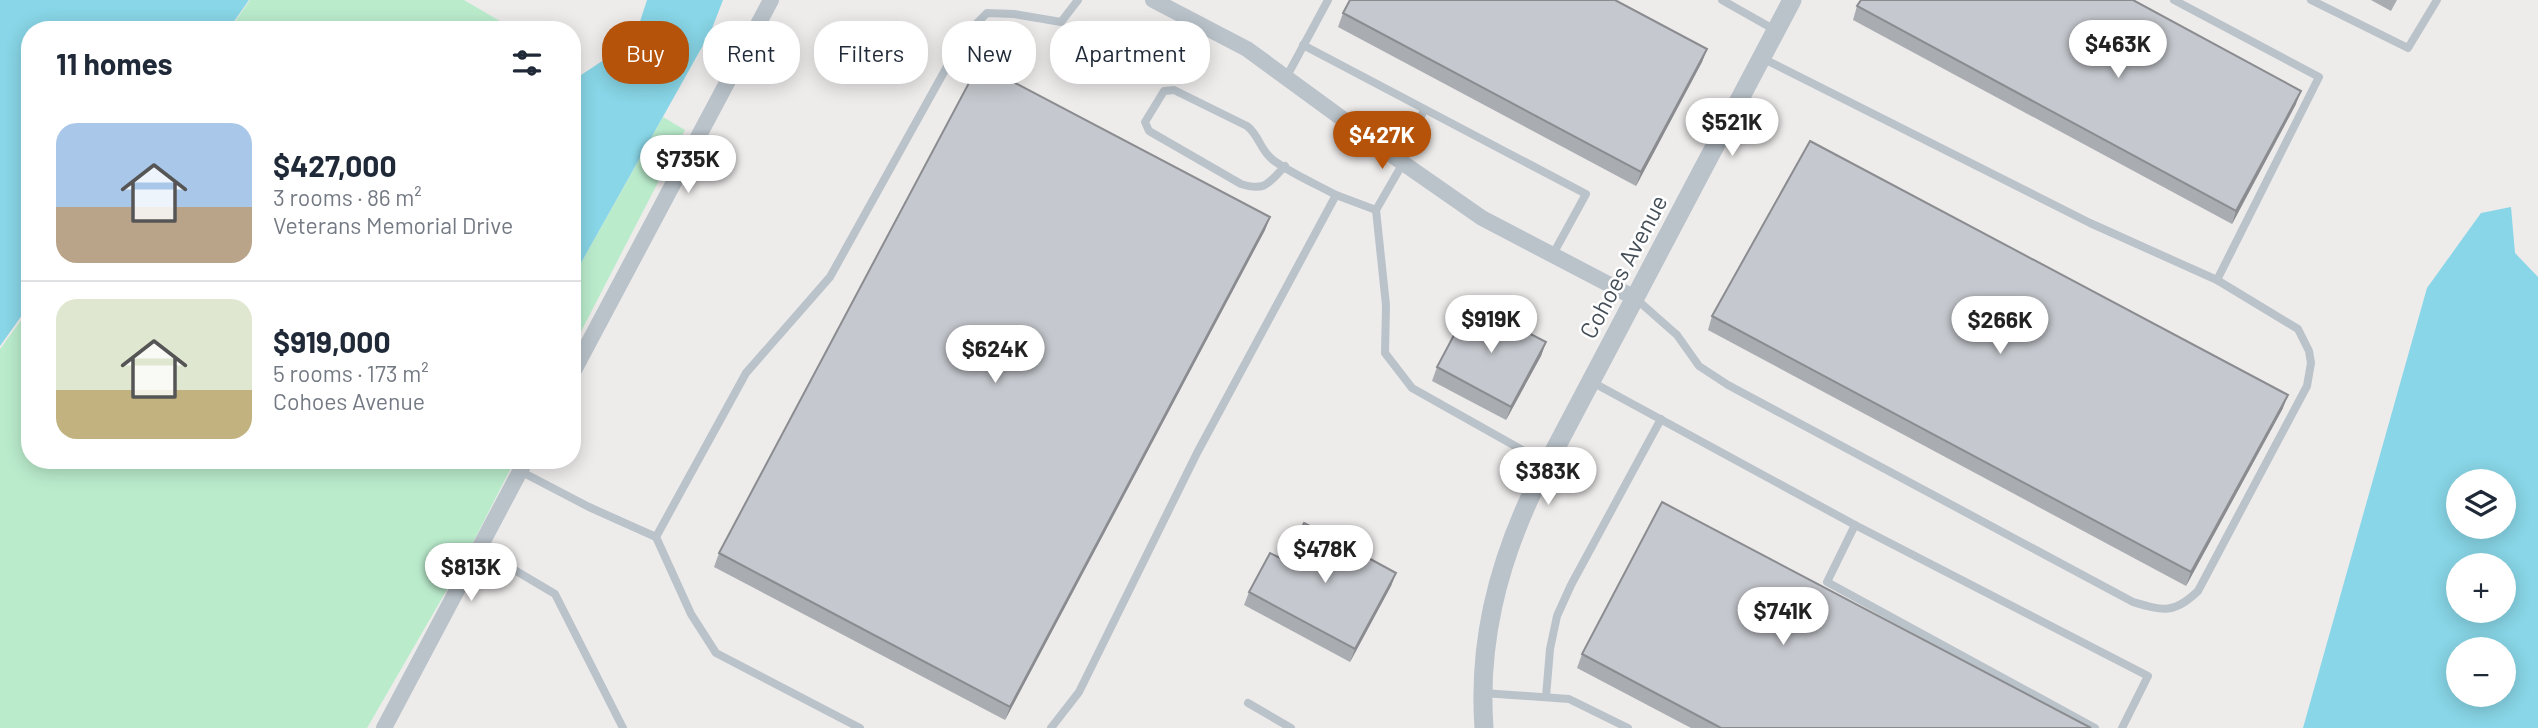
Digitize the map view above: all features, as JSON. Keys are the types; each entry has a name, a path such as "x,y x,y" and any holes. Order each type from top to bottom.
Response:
{"street":[{"path":"581,357 771,0"},
{"path":"1153,0 1247,49 1482,218 1635,298"},
{"name":"Cohoes Avenue","path":"1481,727 1490,612 1515,530 1547,464 1792,0"},
{"path":"384,728 521,469"}],"lane":[{"path":"656,537 747,373 830,277 964,36 987,13 1014,13 1061,22 1078,0"},
{"path":"1287,76 1328,0"},
{"path":"1723,0 1776,31"},
{"path":"2174,0 2319,77 2217,280"},
{"path":"2311,0 2408,48 2437,0"},
{"path":"1303,45 1586,194 1552,256"},
{"path":"1635,298 1677,335 1699,366 1728,386 2133,602 2162,611 2182,606 2198,591 2307,386 2311,363 2309,351 2298,329 2217,280 2090,223 1762,58"},
{"path":"1285,166 1265,187 1255,189 1241,184 1149,131 1145,122 1164,91 1174,90 1247,125 1256,133 1262,149 1285,166 1336,195 1376,210"},
{"path":"1424,109 1403,163 1376,210 1386,305 1385,353 1412,388 1547,464"},
{"path":"1051,728 1079,692 1197,453 1336,195"},
{"path":"1591,381 1855,525 2148,676 2122,728"},
{"path":"1546,696 1550,649 1557,617 1571,585 1661,419"},
{"path":"528,469 589,507 656,537 691,614 716,653 860,728"},
{"path":"1855,525 1827,582 2095,728"},
{"path":"479,549 506,568 555,594 623,728"},
{"path":"1483,693 1569,699 1628,728"},
{"path":"1248,703 1291,728"}],"green space":[{"path":"250,0 464,0 500,21 235,21"},
{"path":"663,117 685,130 581,332 581,263"},
{"path":"21,320 21,469 510,469 463,562 367,728 0,728 0,349"}],"water":[{"path":"0,0 249,0 234,21 21,21 21,317 0,346"},
{"path":"647,0 723,0 715,21 703,21 703,45 689,70 689,21 640,21"},
{"path":"602,61 602,84 681,84 581,263 581,75"},
{"path":"2511,207 2515,253 2538,277 2538,728 2303,728 2427,288 2481,213"}],"building":[{"path":"1350,0 1615,0 1707,49 1641,172 1343,13"},
{"path":"1861,0 2133,0 2301,91 2236,211 1857,6"},
{"path":"968,84 1017,84 1270,217 1010,707 719,553"},
{"path":"1810,141 2288,395 2191,572 1712,316"},
{"path":"1471,303 1546,342 1511,407 1437,367"},
{"path":"1662,502 2091,728 1721,728 1582,654"},
{"path":"1304,523 1396,573 1355,649 1249,592 1270,553 1284,560"}]}
